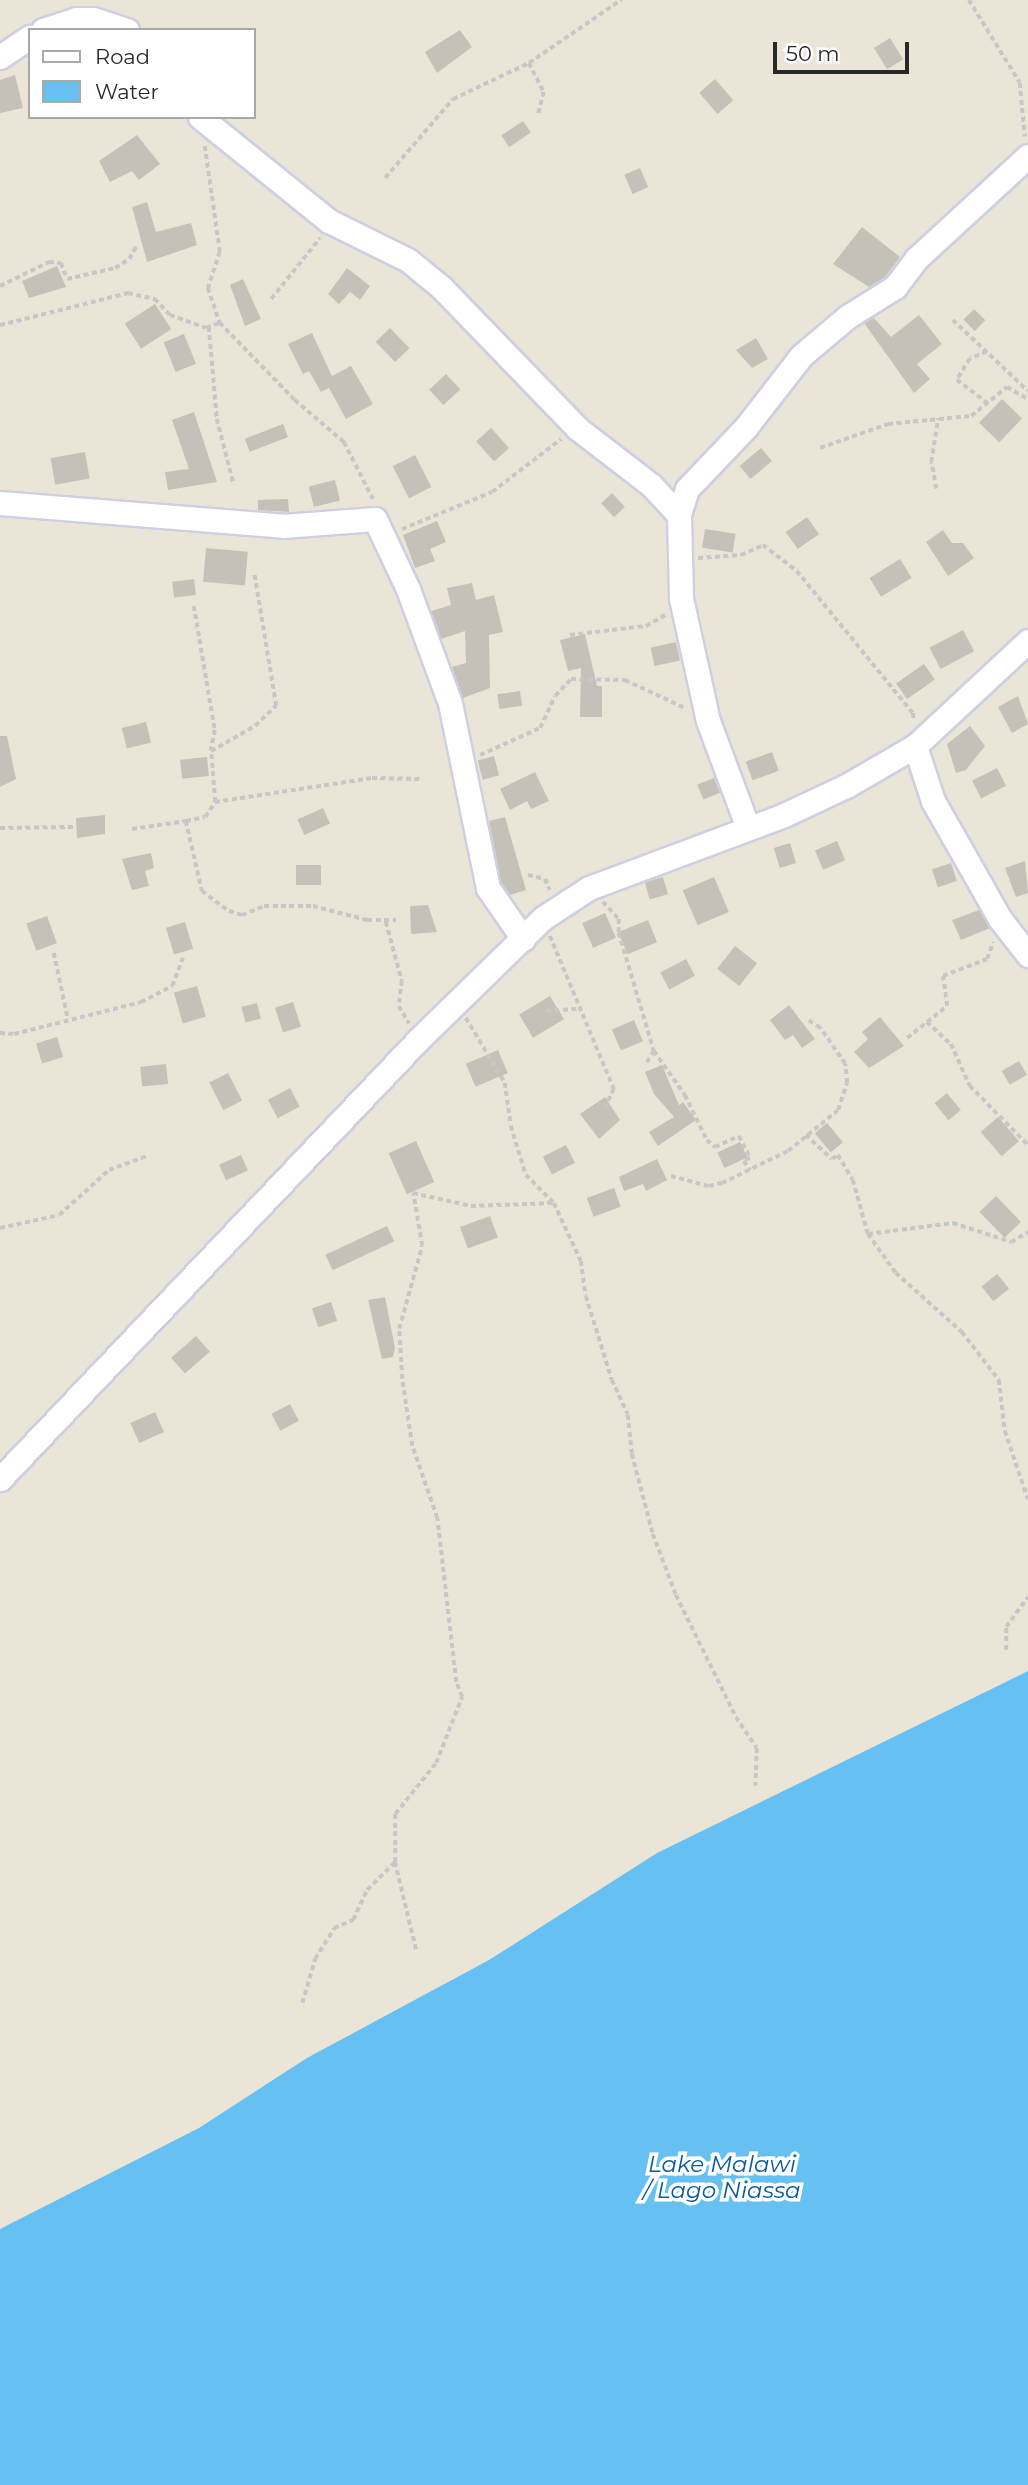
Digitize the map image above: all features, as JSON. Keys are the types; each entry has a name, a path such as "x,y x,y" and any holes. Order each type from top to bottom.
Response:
{"street":[{"path":"49,28 76,19 93,19 121,28"},
{"path":"0,57 28,38"},
{"path":"202,119 329,221 408,260 442,288 577,428 651,485 680,516"},
{"path":"748,828 708,721 681,598 680,516 687,489 746,427 801,356 847,317 895,287 916,259 1028,156"},
{"path":"0,503 283,526 375,519 408,589 450,703 488,888 523,939"},
{"path":"0,1479 418,1040 550,913 589,888 748,828 848,785 915,746 1028,640"},
{"path":"915,746 933,800 1000,919 1028,955"}],"path":[{"path":"384,178 453,99 529,62 621,0"},
{"path":"969,0 1020,83 1028,156"},
{"path":"529,62 544,92 538,116"},
{"path":"201,119 220,251 208,288 220,323 295,400 344,442 372,492 375,519 403,530 432,520 492,492 577,428"},
{"path":"271,299 329,221"},
{"path":"0,286 49,262 61,263 67,279 115,268 129,259 137,245"},
{"path":"0,325 128,293 155,299 170,315 209,327 220,323"},
{"path":"953,320 1028,391"},
{"path":"209,327 217,419 234,485"},
{"path":"986,352 970,359 957,380 989,404"},
{"path":"820,447 888,424 971,416 1007,387 1028,399"},
{"path":"936,489 931,462 938,419"},
{"path":"681,559 741,555 763,545 797,571 913,713 915,746"},
{"path":"212,751 255,726 276,706 254,573"},
{"path":"570,635 646,626 674,610 681,598"},
{"path":"132,830 205,817 215,802 212,751 215,730 203,684 203,653 194,606"},
{"path":"461,761 540,728 555,696 571,679 625,680 708,721"},
{"path":"215,802 372,778 422,779"},
{"path":"186,821 202,891 229,911 242,915 264,906 313,906 386,922 396,920"},
{"path":"0,828 73,827"},
{"path":"528,875 545,879 550,913 578,1009 614,1089 605,1108"},
{"path":"589,888 618,919 654,1051 690,1103 707,1140 715,1147 739,1136 750,1158 744,1161 750,1170"},
{"path":"906,1038 947,1006 943,976 987,959 1000,919"},
{"path":"386,922 402,981 399,1006 418,1040"},
{"path":"54,953 68,1019"},
{"path":"0,1032 14,1034 141,1002 172,986 183,958"},
{"path":"455,1002 505,1083 510,1126 526,1175 554,1203 581,1261 586,1296 628,1415 632,1454 653,1534 676,1595 736,1717 757,1748 756,1786"},
{"path":"546,1011 578,1009"},
{"path":"671,1176 709,1186 750,1170 788,1151 838,1110 847,1083 845,1064 820,1028 807,1020"},
{"path":"927,1022 951,1044 970,1086 1028,1145"},
{"path":"645,1066 654,1051"},
{"path":"806,1135 832,1159 838,1155 853,1180 868,1234 896,1273 962,1332 999,1380 1004,1431 1028,1499"},
{"path":"0,1228 59,1215 109,1170 147,1156"},
{"path":"417,1952 395,1861 395,1814 436,1763 462,1697 456,1682 437,1518 412,1447 402,1380 399,1329 422,1247 413,1192 471,1206 554,1203"},
{"path":"868,1234 953,1223 1011,1242 1028,1232"},
{"path":"1006,1650 1006,1627 1028,1597"},
{"path":"302,2003 316,1959 334,1928 353,1920 367,1890 395,1861"}],"water":[{"name":"Lake Malawi / Lago Niassa","path":"1028,1671 1028,2485 0,2485 0,2229 199,2128 307,2058 489,1960 657,1853"}],"building":[{"path":"460,30 472,47 437,73 425,52"},
{"path":"890,38 903,59 887,69 874,48"},
{"path":"15,75 23,108 0,113 0,80"},
{"path":"715,79 733,100 718,114 699,93"},
{"path":"523,121 531,133 509,147 501,136"},
{"path":"137,135 160,164 139,180 132,171 110,182 99,161"},
{"path":"640,168 648,187 633,194 624,175"},
{"path":"147,202 156,232 191,223 197,245 147,262 132,207"},
{"path":"862,227 900,257 885,277 869,287 833,264"},
{"path":"57,266 66,287 29,298 22,281"},
{"path":"347,268 370,286 360,300 350,292 339,304 328,294"},
{"path":"243,279 261,319 245,326 230,285"},
{"path":"155,304 171,329 141,349 125,324"},
{"path":"974,309 985,320 975,331 963,320"},
{"path":"919,315 942,344 917,364 930,379 914,393 864,323 873,317 891,337"},
{"path":"390,328 409,348 395,362 376,342"},
{"path":"312,333 332,376 351,366 373,404 346,419 329,388 321,392 309,371 303,374 288,344"},
{"path":"184,334 196,364 176,372 164,342"},
{"path":"756,338 768,359 752,368 736,350"},
{"path":"446,374 460,389 444,405 429,390"},
{"path":"1002,399 1022,418 999,442 979,423"},
{"path":"194,412 217,482 168,490 165,472 189,469 172,420"},
{"path":"283,424 288,437 250,452 245,439"},
{"path":"491,428 509,448 494,461 476,441"},
{"path":"761,448 772,461 750,479 740,466"},
{"path":"85,452 90,479 55,485 51,458"},
{"path":"415,455 431,487 409,498 393,466"},
{"path":"335,480 340,500 314,507 309,487"},
{"path":"612,493 625,507 614,517 601,503"},
{"path":"288,499 289,512 258,510 258,500"},
{"path":"807,517 819,534 798,549 786,532"},
{"path":"437,521 446,542 430,549 435,561 415,568 403,535"},
{"path":"705,529 736,534 733,553 702,548"},
{"path":"943,530 952,543 963,543 974,558 948,576 926,542"},
{"path":"206,548 248,552 245,586 203,582"},
{"path":"900,559 912,578 881,597 869,578"},
{"path":"194,579 196,595 174,598 172,582"},
{"path":"472,583 476,600 494,595 503,632 489,635 490,688 463,698 452,667 466,663 465,631 441,639 431,611 451,605 447,588"},
{"path":"963,630 974,651 941,669 929,648"},
{"path":"585,634 597,686 602,686 602,717 580,717 581,668 568,671 560,640"},
{"path":"676,642 680,661 655,666 651,647"},
{"path":"924,664 935,680 907,699 896,684"},
{"path":"520,691 522,706 499,709 497,694"},
{"path":"1018,696 1028,724 1012,733 998,707"},
{"path":"146,722 151,742 127,748 122,728"},
{"path":"970,726 985,746 966,770 956,773 947,744"},
{"path":"0,736 7,736 16,779 0,787"},
{"path":"772,752 779,771 753,780 746,762"},
{"path":"494,756 499,775 483,780 478,760"},
{"path":"207,757 209,776 182,779 180,760"},
{"path":"997,768 1006,786 981,799 972,781"},
{"path":"535,772 549,801 531,809 527,801 510,810 500,789"},
{"path":"714,778 720,793 703,800 697,785"},
{"path":"323,808 330,824 304,835 297,819"},
{"path":"105,815 105,834 77,838 76,818"},
{"path":"505,817 526,890 510,895 501,882 489,821"},
{"path":"837,841 845,860 823,870 815,850"},
{"path":"790,843 796,863 780,868 774,848"},
{"path":"151,853 154,868 145,871 149,886 132,890 122,859"},
{"path":"1025,861 1028,893 1016,897 1005,868"},
{"path":"951,863 957,881 938,887 932,869"},
{"path":"296,865 321,865 321,885 296,885"},
{"path":"663,877 668,894 650,900 645,882"},
{"path":"714,877 729,912 698,925 683,890"},
{"path":"428,905 437,932 411,934 410,906"},
{"path":"979,910 990,928 961,940 952,920"},
{"path":"605,913 616,938 593,948 582,923"},
{"path":"47,916 57,943 36,951 26,924"},
{"path":"648,920 657,942 627,954 618,932"},
{"path":"185,922 193,949 174,955 166,928"},
{"path":"735,946 757,963 739,986 717,969"},
{"path":"686,959 695,976 669,989 660,973"},
{"path":"197,986 206,1017 183,1023 174,993"},
{"path":"550,996 564,1019 533,1038 519,1015"},
{"path":"293,1002 301,1027 283,1033 275,1008"},
{"path":"257,1003 261,1019 245,1022 241,1007"},
{"path":"789,1005 815,1039 802,1048 793,1035 785,1040 770,1020"},
{"path":"880,1017 904,1046 869,1068 854,1052 868,1039 862,1032"},
{"path":"634,1020 643,1041 621,1051 612,1029"},
{"path":"57,1037 63,1057 42,1064 36,1043"},
{"path":"498,1050 508,1073 476,1087 466,1064"},
{"path":"1019,1061 1027,1075 1010,1085 1002,1071"},
{"path":"166,1064 168,1084 142,1087 140,1067"},
{"path":"662,1065 679,1105 683,1102 696,1120 658,1146 649,1132 674,1117 654,1094 645,1072"},
{"path":"228,1073 242,1101 223,1110 209,1083"},
{"path":"290,1088 300,1107 278,1118 268,1100"},
{"path":"947,1093 961,1110 948,1120 935,1103"},
{"path":"605,1097 620,1120 599,1139 580,1114"},
{"path":"998,1117 1019,1141 1002,1156 981,1132"},
{"path":"827,1123 843,1142 831,1152 815,1133"},
{"path":"416,1141 434,1182 407,1194 389,1153"},
{"path":"740,1142 747,1157 725,1168 717,1153"},
{"path":"566,1145 575,1163 552,1175 543,1157"},
{"path":"241,1155 248,1171 226,1180 219,1165"},
{"path":"657,1159 667,1180 646,1191 643,1184 624,1191 619,1177"},
{"path":"614,1188 621,1207 594,1217 587,1198"},
{"path":"996,1196 1021,1222 1004,1238 979,1212"},
{"path":"490,1216 498,1238 468,1249 460,1227"},
{"path":"387,1226 394,1241 333,1270 325,1255"},
{"path":"997,1274 1009,1289 993,1301 981,1287"},
{"path":"385,1297 395,1348 393,1357 382,1359 368,1300"},
{"path":"331,1302 337,1321 318,1327 312,1308"},
{"path":"196,1336 210,1352 185,1373 171,1358"},
{"path":"290,1404 299,1421 280,1431 271,1414"},
{"path":"155,1412 164,1432 139,1443 130,1423"}]}
